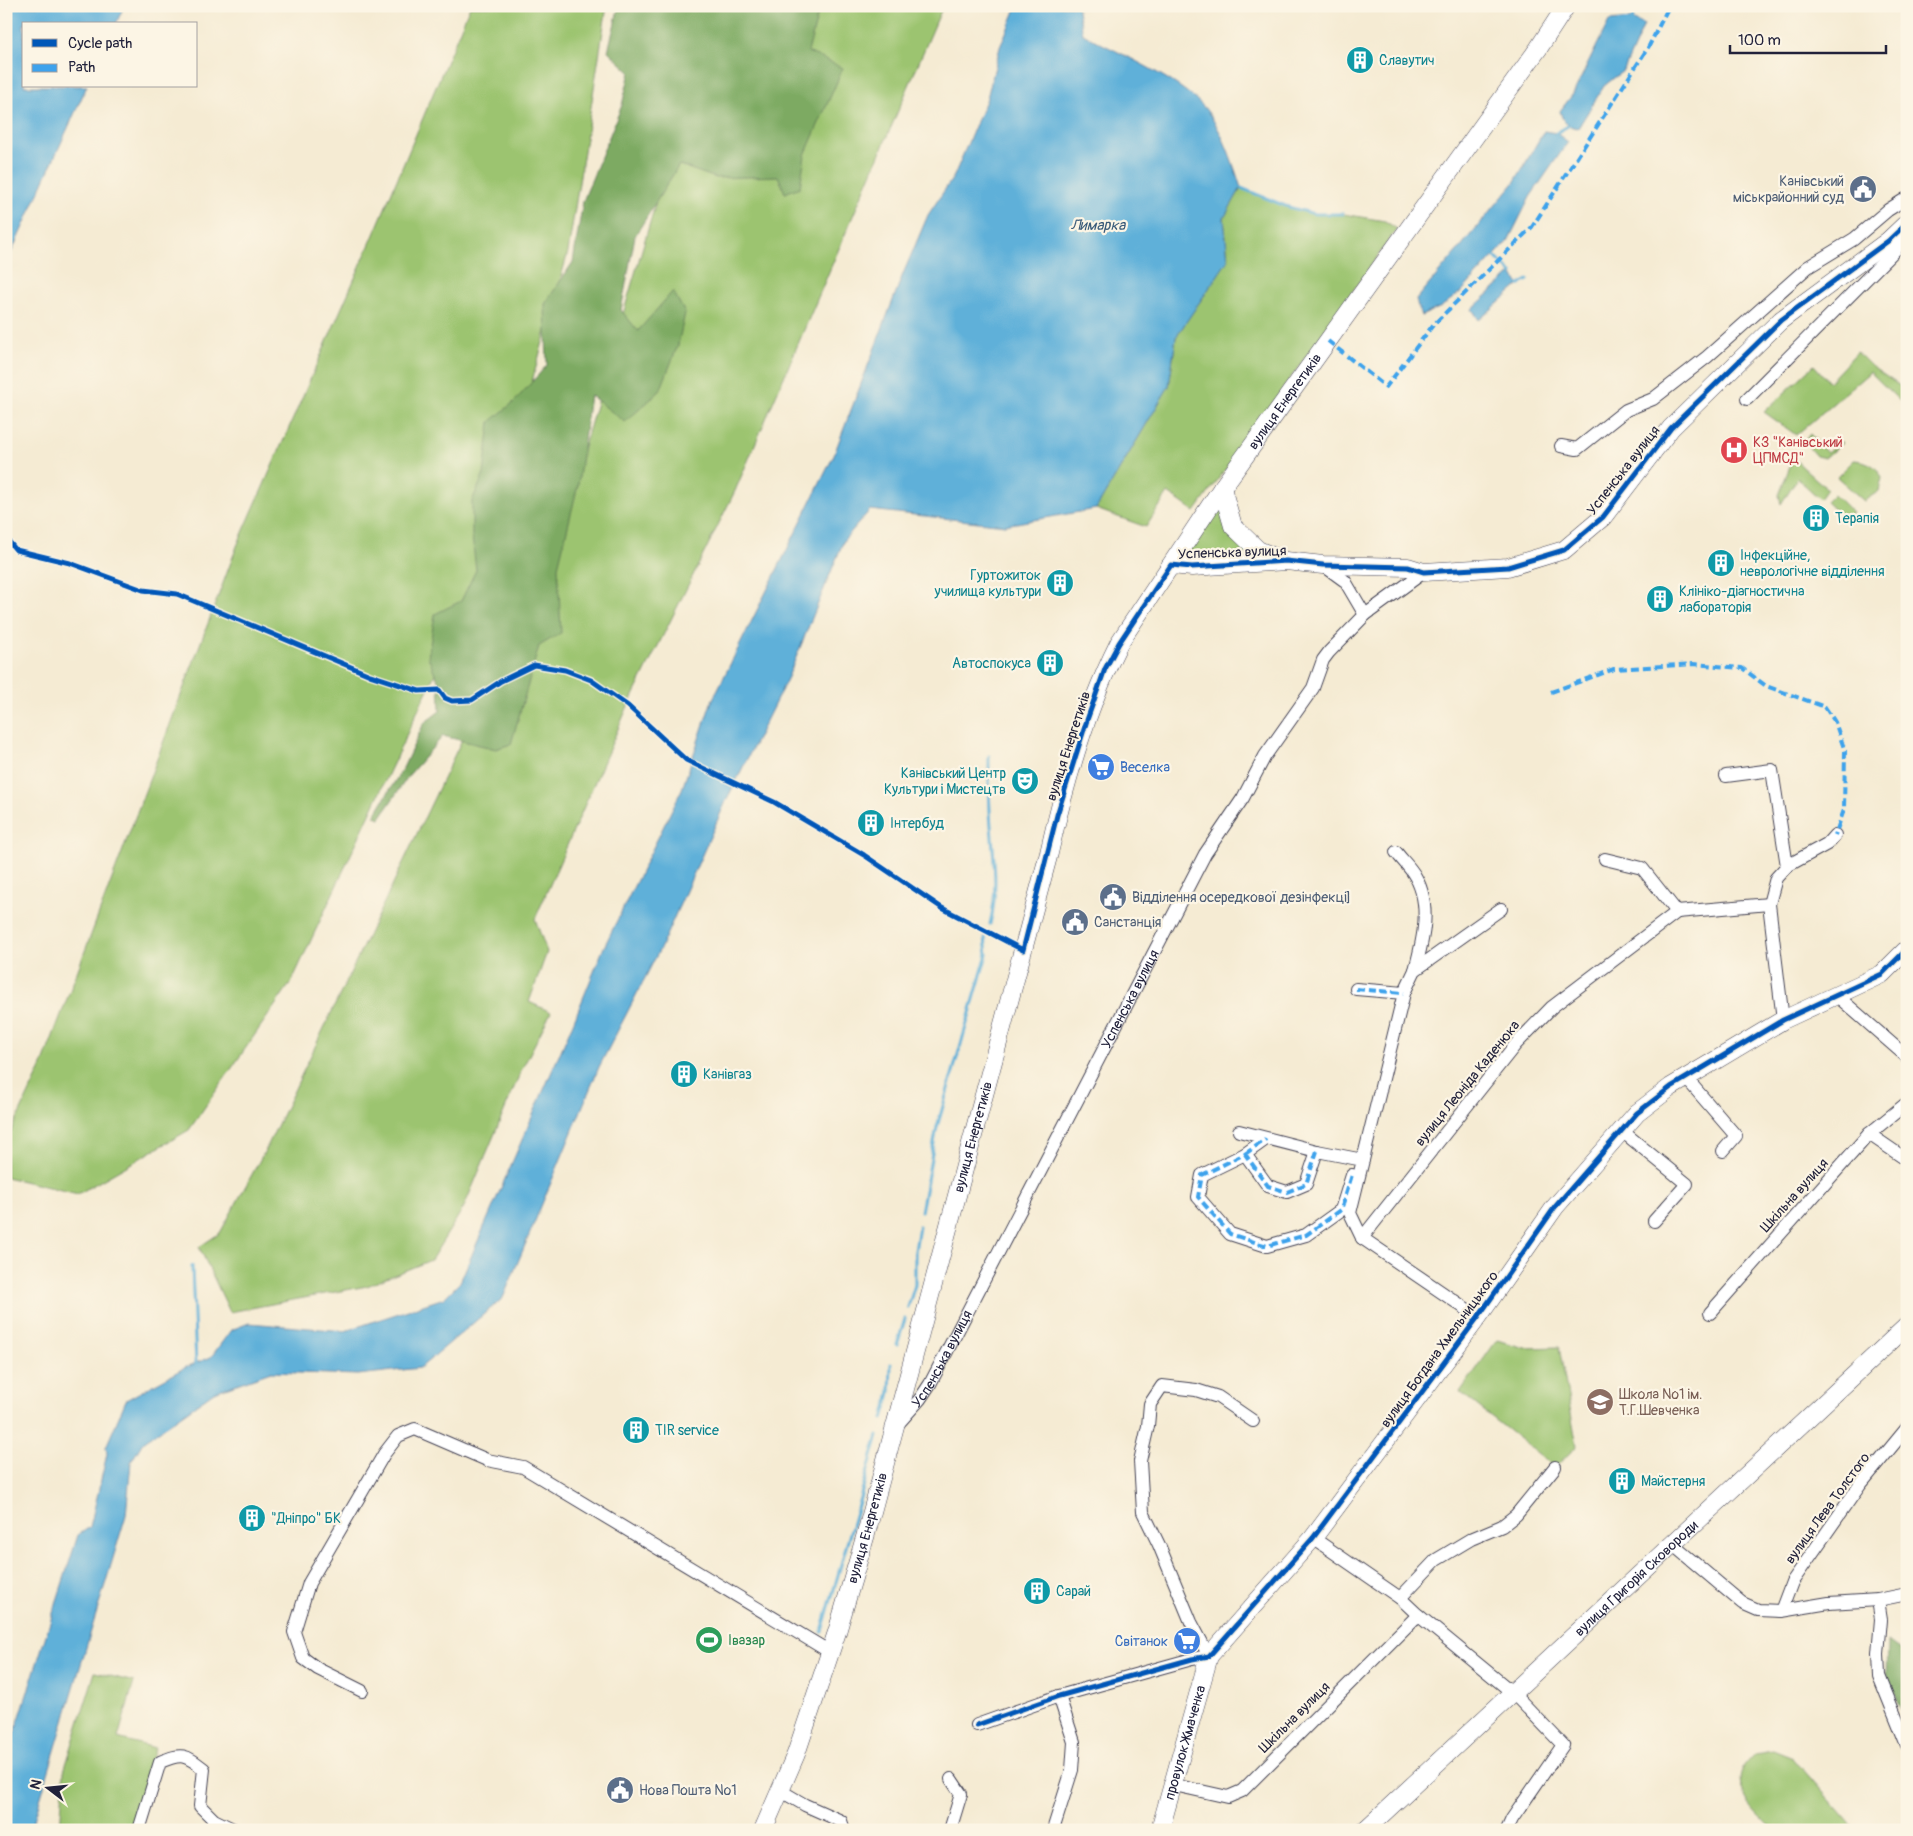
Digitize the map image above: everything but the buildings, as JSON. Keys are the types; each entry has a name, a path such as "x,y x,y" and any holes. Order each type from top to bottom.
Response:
{"street":[{"name":"вулиця Енергетиків","path":"763,1830 796,1754 866,1534 1049,853 1057,815 1105,669 1118,643 1222,488 1538,49 1566,6"},
{"path":"1560,446 1577,449 1626,410 1653,400 1707,357 1808,267 1854,239 1888,210 1907,198"},
{"name":"Успенська вулиця","path":"1171,565 1192,567 1286,561 1323,565 1408,567 1424,572 1508,567 1564,550 1603,517 1671,428 1782,320 1888,241 1907,223"},
{"path":"1747,399 1907,238"},
{"path":"1222,488 1233,526 1258,550 1286,561"},
{"name":"Успенська вулиця","path":"894,1429 920,1399 930,1384 1205,854 1243,798 1265,756 1313,688 1323,660 1364,615 1345,581 1323,565"},
{"path":"1364,615 1424,572"},
{"path":"1726,776 1772,770 1787,866"},
{"path":"1783,1020 1769,904 1776,878 1787,866 1827,844 1835,835"},
{"path":"1362,1238 1350,1213 1404,993 1415,970 1423,940 1425,907 1416,877 1396,852"},
{"path":"1605,859 1642,868 1677,912 1769,904"},
{"path":"1415,970 1501,909"},
{"name":"вулиця Леоніда Каденюка","path":"1362,1238 1516,1044 1552,1007 1677,912"},
{"name":"вулиця Богдана Хмельницького","path":"1209,1656 1313,1538 1478,1317 1555,1207 1637,1113 1671,1087 1783,1020 1882,974 1907,949"},
{"path":"1356,990 1404,993"},
{"path":"1836,995 1907,1057"},
{"path":"1686,1078 1736,1136 1723,1151"},
{"name":"Шкільна вулиця","path":"1710,1313 1869,1134 1907,1103"},
{"path":"1239,1131 1317,1151 1363,1160"},
{"path":"1622,1131 1688,1184 1654,1221"},
{"path":"1869,1134 1907,1160"},
{"path":"1266,1139 1245,1154 1202,1175 1198,1197 1230,1234 1267,1246 1306,1235 1341,1210 1352,1175"},
{"path":"1245,1154 1268,1186 1287,1192 1306,1184 1317,1151"},
{"name":"вулиця Богдана Хмельницького","path":"1362,1238 1478,1317"},
{"name":"вулиця Григорія Сковороди","path":"1365,1830 1907,1326"},
{"path":"977,1725 1059,1696 1209,1656 1191,1622 1160,1545 1143,1512 1140,1460 1148,1426 1150,1404 1162,1386 1196,1390 1218,1397 1253,1421"},
{"name":"вулиця Лева Толстого","path":"1781,1611 1792,1582 1860,1485 1907,1428"},
{"path":"362,1690 318,1669 302,1658 294,1632 310,1583 384,1454 398,1436 415,1430 487,1460 523,1467 830,1652"},
{"path":"1400,1598 1436,1560 1471,1539 1502,1526 1516,1515 1555,1467"},
{"path":"1313,1538 1400,1598 1418,1616 1513,1693 1563,1745 1512,1819 1507,1830"},
{"path":"1672,1544 1742,1603 1758,1610 1781,1611 1829,1603 1878,1600 1907,1594"},
{"path":"1878,1600 1881,1619 1878,1654 1879,1676 1907,1745"},
{"name":"Шкільна вулиця","path":"1174,1785 1228,1797 1242,1791 1418,1616"},
{"name":"провулок Жмаченка","path":"1160,1830 1209,1656"},
{"path":"1053,1830 1072,1770 1074,1742 1059,1696"},
{"path":"139,1830 160,1762 177,1755 190,1758 204,1769 200,1806 214,1820 235,1830"},
{"path":"950,1830 961,1794 951,1779"},
{"path":"781,1791 805,1805 841,1821 844,1830"}],"green space":[{"path":"470,6 607,6 568,252 474,590 292,981 189,1130 78,1194 6,1177 6,1142 41,1068 237,546 372,239"},
{"path":"619,6 820,6 808,52 843,68 805,155 800,187 785,193 778,176 716,178 679,165 635,236 621,310 638,331 673,291 685,313 678,345 660,391 625,422 590,395 578,485 558,567 561,633 539,646 511,744 496,749 443,736 409,775 380,818 374,816 403,768 424,723 440,711 439,683 428,657 435,614 461,601 476,570 472,536 472,501 484,474 490,422 515,401 547,365 545,304 573,262 583,201 622,105 630,72 608,51"},
{"path":"704,6 943,6 735,491 628,706 535,919 547,952 529,1002 551,1012 521,1071 464,1207 431,1260 367,1286 230,1312 199,1247 220,1233 268,1145 555,545 664,175"},
{"path":"1241,188 1288,207 1314,214 1343,214 1385,221 1397,229 1195,512 1168,493 1146,527 1096,509 1169,386 1176,337 1228,260 1224,218"},
{"path":"1857,352 1872,367 1903,388 1907,387 1907,408 1870,372 1796,435 1764,412 1814,365 1829,382"},
{"path":"1810,434 1827,453 1840,441 1842,443 1825,458 1816,456 1804,442"},
{"path":"1793,458 1827,489 1820,499 1797,478 1781,504 1779,495"},
{"path":"1854,460 1871,465 1882,478 1879,491 1864,501 1837,477"},
{"path":"1834,494 1853,513 1845,520 1826,502"},
{"path":"1220,505 1256,554 1191,557 1190,548"},
{"path":"1497,1340 1525,1348 1559,1347 1577,1446 1555,1467 1460,1392"},
{"path":"1888,1641 1907,1655 1907,1720 1887,1675"},
{"path":"95,1672 134,1682 118,1738 155,1748 131,1830 60,1830 64,1771"},
{"path":"1773,1750 1793,1758 1856,1830 1774,1830 1749,1803 1744,1795 1740,1777 1744,1766 1755,1753"}],"water":[{"path":"6,6 124,6 117,22 22,22 22,88 86,88 6,264"},
{"name":"Лимарка","path":"1017,6 1077,6 1083,34 1170,80 1200,103 1210,115 1228,151 1241,188 1224,218 1228,260 1176,337 1169,386 1096,509 1005,525 870,510 844,540 788,677 726,801 661,947 599,1067 503,1298 420,1368 358,1375 271,1372 214,1392 143,1442 131,1462 126,1515 31,1830 6,1830 6,1760 78,1535 90,1527 107,1454 106,1447 126,1400 184,1368 211,1357 231,1330 249,1323 345,1331 444,1298 460,1282 573,1023 604,947 682,789 711,703 833,457 903,274 928,215 954,176 987,98 1000,47"},
{"path":"1632,19 1644,25 1624,70 1604,86 1578,128 1568,125 1560,111 1573,94 1609,21"},
{"path":"1544,131 1556,133 1568,142 1530,197 1508,241 1462,291 1441,307 1421,316 1416,300 1514,183"},
{"path":"1512,273 1519,285 1479,320 1472,309"}],"waterway":[{"path":"1632,19 1637,6"},
{"path":"1556,133 1568,126"},
{"path":"1241,188 1288,207 1315,214 1343,214"},
{"path":"1494,256 1512,273"},
{"path":"1519,285 1528,280"},
{"path":"989,756 995,881 990,924"},
{"path":"921,1212 937,1127 987,954 985,938"},
{"path":"908,1307 915,1285 915,1251 919,1226"},
{"path":"192,1266 196,1365"},
{"path":"897,1345 905,1319"},
{"path":"883,1419 890,1392 891,1364"},
{"path":"822,1631 878,1435"}],"marked path":[{"path":"1328,341 1386,387 1433,325 1532,227 1649,46 1669,6"},
{"path":"1551,692 1614,669 1693,664 1742,668 1766,686 1825,707 1835,722 1845,751 1844,810 1835,835"},
{"path":"1356,989 1404,993"},
{"path":"1245,1154 1266,1139"},
{"path":"1317,1151 1306,1184 1287,1192 1268,1186 1245,1154 1202,1175 1198,1197 1230,1234 1267,1246 1306,1235 1341,1210 1352,1175"}],"cycle path":[{"path":"6,538 16,550 70,563 143,590 177,594 370,675 419,691 439,690 445,698 452,701 472,700 501,681 534,665 565,670 591,680 628,706 686,760 774,802 864,855 942,908 1023,950 1057,815 1105,669 1119,643 1171,565 1192,567 1286,561 1323,565 1408,567 1424,572 1508,567 1564,550 1603,517 1671,428 1781,320 1888,241 1907,223"},
{"path":"977,1725 1059,1696 1209,1656 1313,1538 1478,1317 1555,1207 1637,1113 1671,1087 1783,1020 1882,974 1907,949"}],"place":[{"name":"Славутич","path":"1360,60"},
{"name":"Канівський міськрайонний суд","path":"1863,189"},
{"name":"КЗ \"Канівський ЦПМСД\"","path":"1734,450"},
{"name":"Терапія","path":"1816,518"},
{"name":"Інфекційне, неврологічне відділення","path":"1721,563"},
{"name":"Гуртожиток училища культури","path":"1060,583"},
{"name":"Клініко-діагностична лабораторія","path":"1660,599"},
{"name":"Автоспокуса","path":"1050,663"},
{"name":"Веселка","path":"1101,767"},
{"name":"Канівський Центр Культури і Мистецтв","path":"1025,781"},
{"name":"Інтербуд","path":"871,823"},
{"name":"Відділення осередкової дезінфекці]","path":"1113,897"},
{"name":"Санстанція","path":"1075,922"},
{"name":"Канівгаз","path":"684,1074"},
{"name":"Школа №1 ім. Т.Г.Шевченка","path":"1600,1402"},
{"name":"TIR service","path":"636,1430"},
{"name":"Майстерня","path":"1622,1481"},
{"name":"\"Дніпро\" БК","path":"252,1518"},
{"name":"Сарай","path":"1037,1591"},
{"name":"Івазар","path":"709,1640"},
{"name":"Світанок","path":"1187,1641"},
{"name":"Нова Пошта №1","path":"620,1790"}]}
